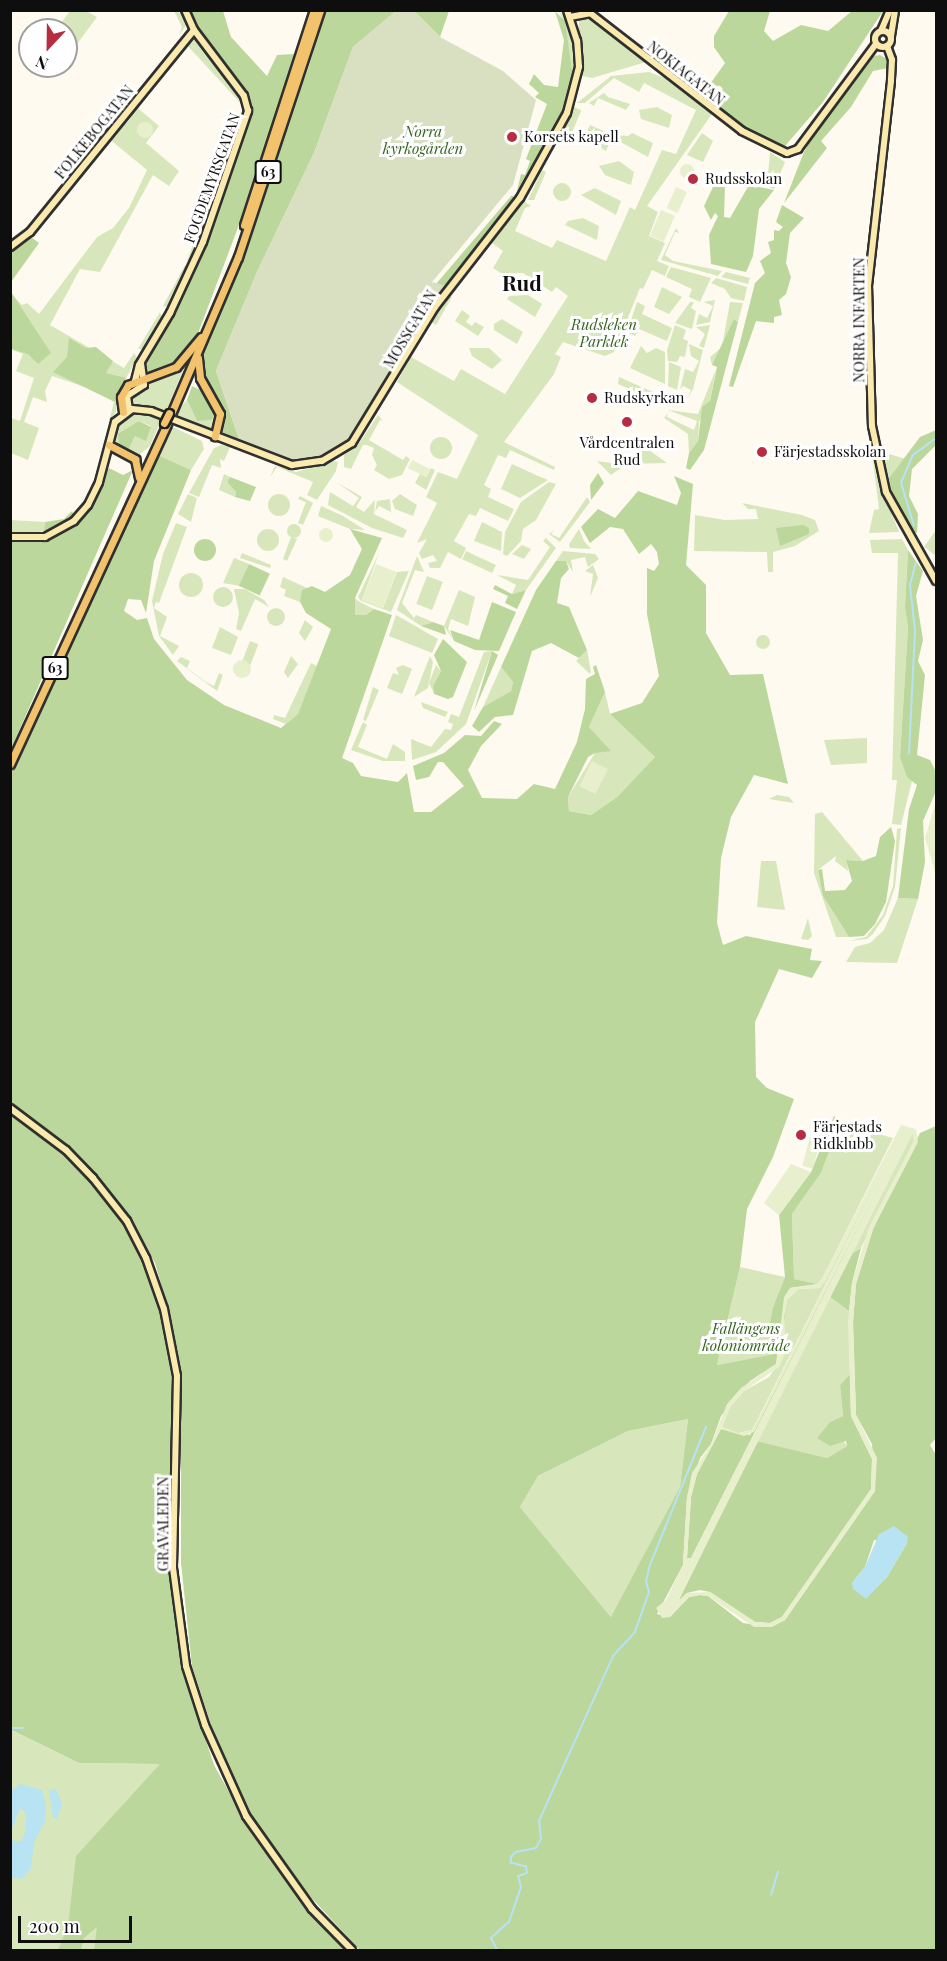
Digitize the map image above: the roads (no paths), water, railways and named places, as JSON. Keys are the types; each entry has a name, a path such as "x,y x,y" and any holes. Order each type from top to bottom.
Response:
{"main road":[{"name":"63","path":"10,764 166,424 242,234 314,10"},
{"name":"63","path":"170,414 199,352 262,190 320,10"},
{"path":"126,411 122,393 135,381 176,368 201,337"},
{"path":"199,352 197,366 203,385 220,414 215,436"},
{"path":"184,387 203,385"},
{"name":"63","path":"10,754 166,424"},
{"path":"109,445 131,455 138,466 139,478"}],"street":[{"name":"FOGDEMYRSGATAN","path":"135,381 141,360 184,286 248,111 244,96 194,30 185,10"},
{"path":"890,10 880,31 875,36 876,44 887,46 895,10"},
{"name":"NOKIAGATAN","path":"568,14 590,13 742,132 778,151 790,153 798,148 876,44"},
{"name":"MOSSGATAN","path":"126,411 145,409 298,466 331,458 352,442 435,307 520,198 567,113 579,67 568,14"},
{"name":"FOLKEBOGATAN","path":"10,247 30,232 194,30"},
{"path":"880,31 891,36"},
{"name":"NORRA INFARTEN","path":"887,46 892,60 891,81 868,285 872,426 886,492 936,581"},
{"path":"10,537 45,537 74,521 94,493 113,425 126,411 127,396 143,386 141,360"},
{"name":"GRAVALEDEN","path":"10,1108 66,1150 93,1178 127,1221 146,1258 169,1330 177,1376 173,1568 186,1666 205,1725 246,1816 312,1909 352,1950"}],"water":[{"path":"894,1526 908,1537 907,1543 887,1577 866,1599 853,1589 852,1583 865,1567 879,1534"},
{"path":"20,1784 42,1790 46,1806 45,1821 34,1843 31,1868 22,1879 10,1877 11,1836 13,1841 21,1841 26,1830 26,1813 20,1808 11,1832 11,1791"},
{"path":"56,1789 62,1804 57,1819 53,1817 49,1790"}],"waterway":[{"path":"914,526 901,483 913,455 936,438"},
{"path":"909,754 915,631 910,585 916,563"},
{"path":"497,1950 491,1938 509,1922 521,1888 518,1876 527,1873 526,1867 511,1863 511,1857 516,1852 536,1848 541,1839 539,1821 613,1656 635,1632 649,1592 646,1582 650,1565 706,1427"},
{"path":"10,1728 23,1728"},
{"path":"771,1895 778,1872"}],"place":[{"name":"Korsets kapell","path":"512,137"},
{"name":"Rudsskolan","path":"693,179"},
{"name":"Rudskyrkan","path":"592,398"},
{"name":"Vårdcentralen Rud","path":"627,422"},
{"name":"Färjestadsskolan","path":"762,452"},
{"name":"Färjestads Ridklubb","path":"801,1135"}],"district":[{"name":"Rud","path":"522,282"}],"park label":[{"name":"Norra kyrkogården","path":"423,140"},
{"name":"Rudsleken Parklek","path":"604,332"},
{"name":"Fallängens koloniområde","path":"746,1336"}]}
